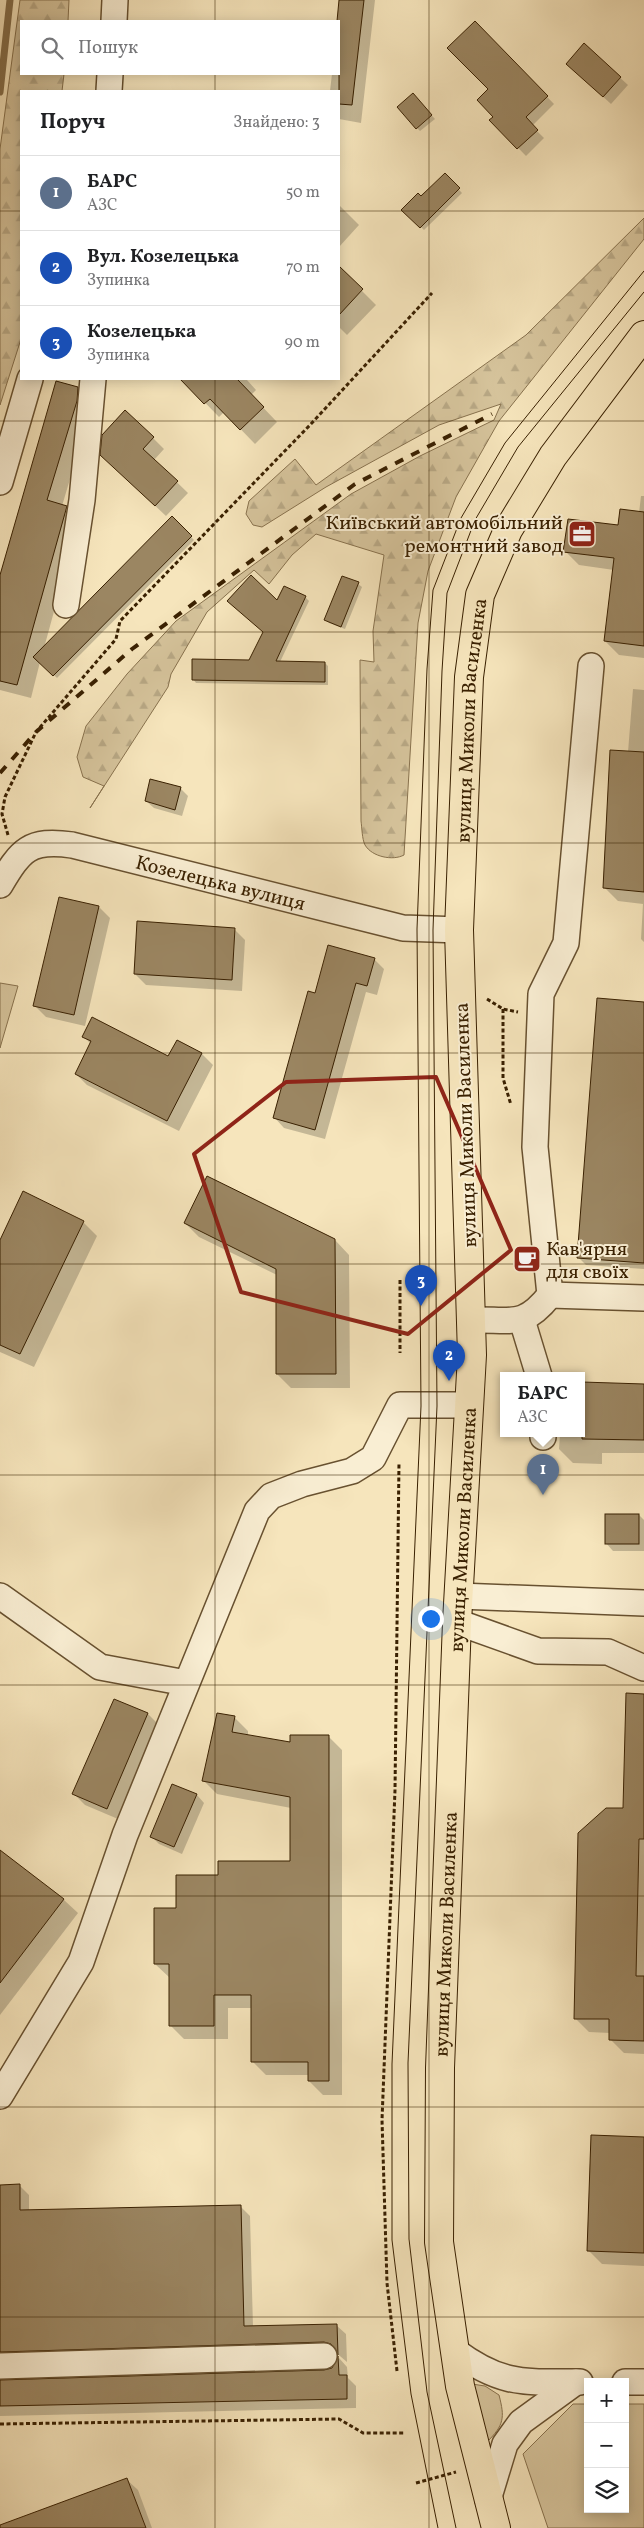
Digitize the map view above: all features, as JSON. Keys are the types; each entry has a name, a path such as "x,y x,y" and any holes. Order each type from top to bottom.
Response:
{"main road":[{"name":"вулиця Миколи Василенка","path":"496,2528 460,2386 439,2242 440,2068 458,1609 472,1320 459,930 469,677 480,595 508,530 553,456 644,335"}],"street":[{"path":"114,20 115,0"},
{"path":"109,90 110,75"},
{"path":"0,482 30,380"},
{"path":"66,605 82,500 93,380"},
{"path":"472,1320 522,1320 539,1309 550,1295 535,1148 541,994 566,943 591,666"},
{"name":"Козелецька вулиця","path":"0,885 15,860 29,848 50,842 72,845 403,928 459,930"},
{"path":"550,1295 644,1298"},
{"path":"522,1320 538,1372"},
{"path":"0,2096 81,1962 125,1835 257,1511 271,1496 302,1484 352,1471 373,1458 400,1405 469,1405"},
{"path":"0,1596 100,1667 186,1683"},
{"path":"458,1609 644,1603"},
{"path":"458,1609 538,1651 608,1652 644,1668"},
{"path":"455,2351 492,2374 516,2381 582,2382"},
{"path":"0,2366 324,2356"},
{"path":"488,2500 505,2444 521,2422 582,2382"},
{"path":"629,2382 644,2382"}],"path":[{"path":"6,828 2,814 6,797 36,732 116,639 120,621 310,425 432,293"},
{"path":"484,998 503,1009 540,1015"},
{"path":"503,1009 503,1078 513,1112"},
{"path":"400,1280 400,1354"},
{"path":"397,2370 387,2283 382,2120 395,1790 400,1454"},
{"path":"0,2424 339,2419 363,2432 405,2433"}],"highlighted area":[{"path":"436,1077 511,1250 408,1334 241,1292 194,1154 286,1082"}],"green space":[{"path":"20,0 69,0 68,20 20,20 20,75 64,75 62,90 20,90 20,342 0,405 0,149"},
{"path":"644,218 644,239 499,421 456,497 428,571 418,623 404,855 394,858 383,857 368,849 363,840 361,821 360,660 374,662 373,631 384,555 316,534 292,555 269,584 254,570 207,612 171,674 168,687 90,808 104,786 83,777 77,757 86,726 127,674 176,621 351,494 420,456 494,420 501,404 439,425 326,487 262,527 253,525 246,514 249,501 295,459 316,485 526,335"},
{"path":"0,983 18,986 0,1048"},
{"path":"472,2384 485,2386 499,2395 502,2421 497,2431 487,2442"},
{"path":"573,2404 584,2404 584,2513 629,2513 629,2404 644,2404 644,2528 548,2528 523,2454"}],"building":[{"path":"339,0 364,0 352,105 340,104 340,20 337,20"},
{"path":"475,21 548,96 526,117 538,130 517,149 489,120 493,117 477,100 488,89 447,48"},
{"path":"584,43 621,77 603,97 566,64"},
{"path":"413,93 432,115 416,129 397,107"},
{"path":"445,173 460,188 420,228 401,210 418,193 421,196"},
{"path":"340,267 363,289 340,314"},
{"path":"181,380 238,380 264,407 240,430 210,399 204,404"},
{"path":"56,381 78,387 77,401 47,500 67,506 17,685 0,681 0,575"},
{"path":"125,410 154,437 143,449 178,481 155,506 100,455 102,435"},
{"path":"620,509 644,512 644,646 604,641 614,558 563,552 568,519 618,525"},
{"path":"172,516 192,536 53,676 33,657"},
{"path":"251,575 277,600 284,586 306,596 276,661 325,662 325,682 192,680 192,659 249,660 263,632 227,601"},
{"path":"342,576 359,582 341,627 324,620"},
{"path":"610,750 644,752 644,892 603,888"},
{"path":"150,779 181,787 175,810 145,801"},
{"path":"59,897 99,906 74,1015 33,1006"},
{"path":"137,921 235,928 232,980 134,974"},
{"path":"328,945 375,958 367,986 356,983 315,1130 273,1118 308,991 315,993"},
{"path":"597,998 644,1002 644,1263 577,1258"},
{"path":"92,1017 168,1056 177,1040 202,1053 167,1121 75,1074 91,1041 82,1037"},
{"path":"207,1176 335,1239 336,1374 276,1374 276,1269 184,1223"},
{"path":"23,1191 84,1221 20,1354 0,1345 0,1240"},
{"path":"585,1382 644,1384 644,1440 582,1439 582,1437 585,1437"},
{"path":"605,1514 639,1514 639,1544 605,1544"},
{"path":"626,1693 644,1694 644,1839 639,1839 636,1976 644,1976 644,2041 609,2040 609,2019 574,2019 578,1833 606,1808 623,1808"},
{"path":"114,1699 148,1713 107,1809 72,1794"},
{"path":"217,1713 235,1716 232,1732 290,1742 290,1735 329,1735 329,2081 308,2081 308,2062 251,2062 251,1995 214,1995 214,2026 169,2026 169,1964 154,1964 154,1908 176,1908 176,1875 218,1875 218,1861 290,1861 290,1797 202,1781"},
{"path":"172,1784 197,1794 174,1847 150,1837"},
{"path":"0,1850 64,1899 0,1983"},
{"path":"591,2135 644,2137 644,2253 587,2251"},
{"path":"20,2184 20,2210 241,2205 244,2326 337,2324 338,2355 331,2344 324,2342 0,2352 0,2185"},
{"path":"338,2356 339,2375 347,2375 347,2399 0,2406 0,2380 324,2370 332,2368"},
{"path":"127,2478 146,2528 0,2528 0,2525"}],"waterway":[{"path":"0,92 10,0"}],"tram line":[{"path":"438,2528 411,2394 392,2240 392,2064 421,1406 417,929 427,669 433,590 461,518 505,443 644,271"},
{"path":"456,2528 427,2392 409,2239 408,2063 437,1406 433,930 442,671 447,593 475,520 518,447 644,292"}],"railway":[{"path":"0,773 36,732 132,649 355,484 492,414"}],"place":[{"name":"Київський автомобільний ремонтний завод","path":"582,534"},
{"name":"Кав'ярня для своїх","path":"527,1259"},
{"name":"Козелецька","path":"421,1306"},
{"name":"Вул. Козелецька","path":"449,1381"},
{"name":"БАРС","path":"543,1495"}]}
